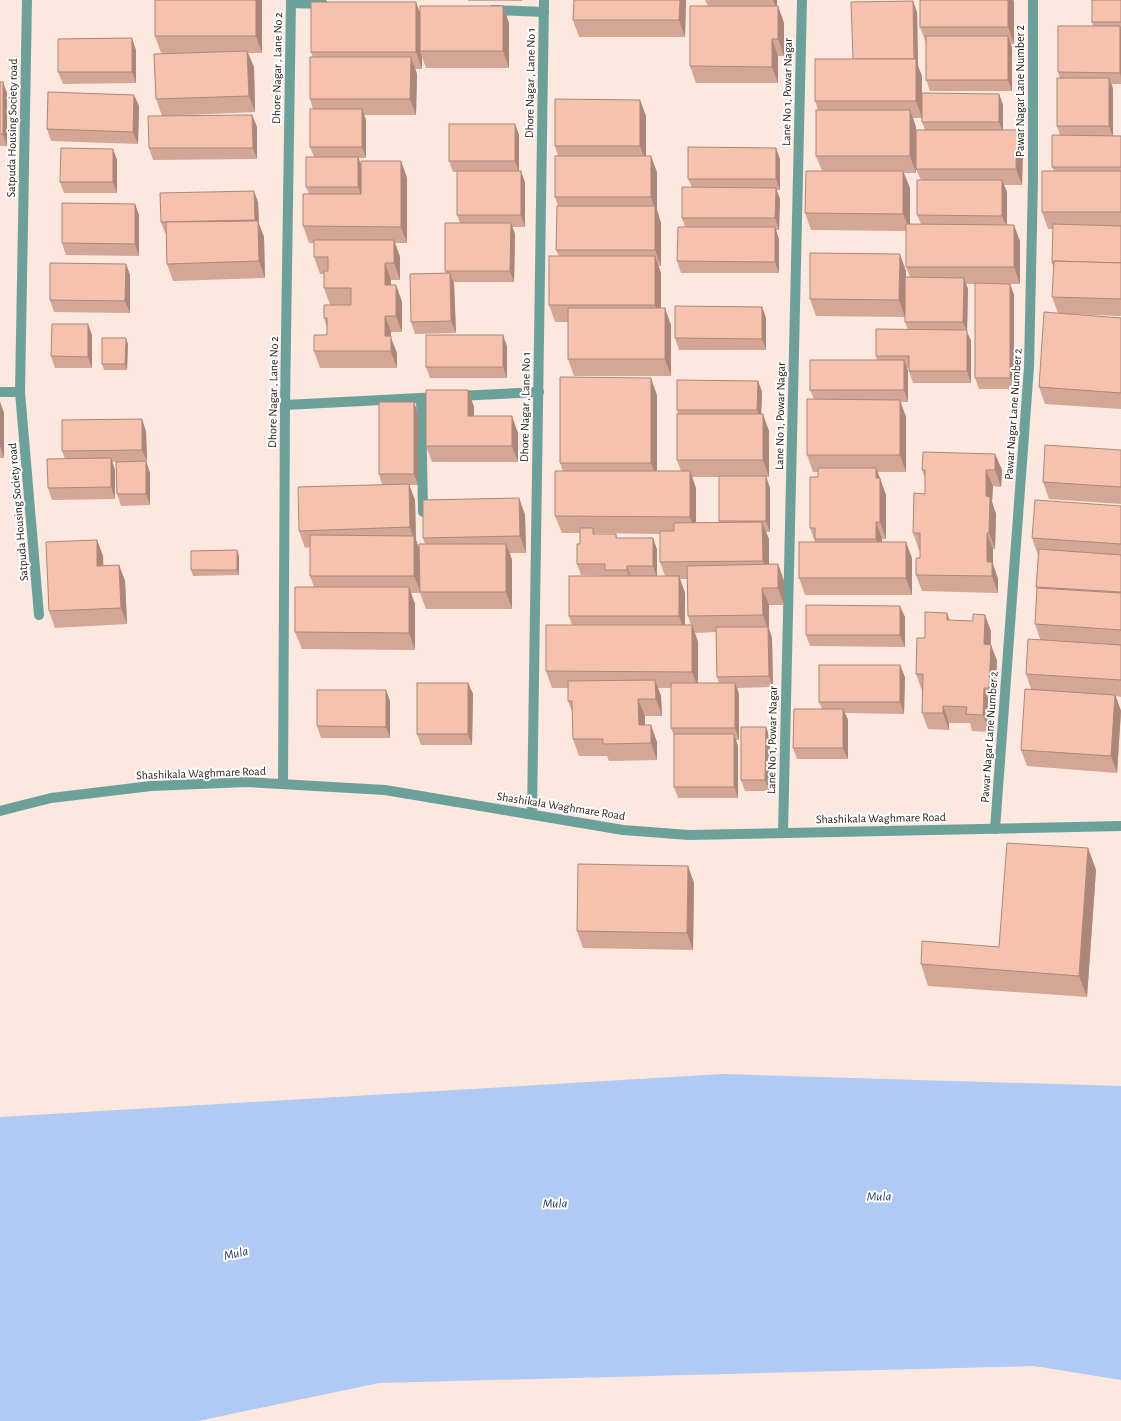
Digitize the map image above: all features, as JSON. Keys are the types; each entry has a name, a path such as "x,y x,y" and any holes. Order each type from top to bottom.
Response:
{"street":[{"name":"Satpuda Housing Society road","path":"27,0 20,392 39,615"},
{"name":"Dhore Nagar , Lane No 1","path":"532,814 544,0"},
{"name":"Lane No 1, Powar Nagar","path":"783,833 802,0"},
{"name":"Pawar Nagar Lane Number 2","path":"995,829 1029,367 1033,179 1033,0"},
{"path":"291,2 330,5"},
{"name":"Dhore Nagar , Lane No 2","path":"283,784 285,405 291,2"},
{"path":"481,10 544,12"},
{"path":"0,392 20,392"},
{"path":"285,405 539,392"},
{"path":"421,398 423,525"},
{"name":"Shashikala Waghmare Road","path":"0,811 51,798 151,786 246,782 385,790 624,830 682,834 1121,826"}],"water":[{"name":"Mula","path":"723,1074 1121,1086 1121,1380 1034,1366 379,1383 198,1421 0,1421 0,1117"}],"building":[{"path":"155,0 256,0 256,36 155,36"},
{"path":"574,0 680,0 679,20 573,20"},
{"path":"920,0 1008,0 1008,27 920,27"},
{"path":"1092,0 1121,0 1121,22 1092,22"},
{"path":"913,1 914,59 853,59 851,2"},
{"path":"311,2 416,2 416,52 311,52"},
{"path":"420,6 503,6 503,51 420,51"},
{"path":"690,6 778,6 778,39 772,39 772,67 690,66"},
{"path":"1058,26 1120,26 1120,73 1058,72"},
{"path":"926,36 1008,36 1008,80 926,80"},
{"path":"132,38 132,72 58,72 58,39"},
{"path":"247,51 249,96 156,99 154,54"},
{"path":"310,57 411,57 410,99 310,99"},
{"path":"815,59 916,59 916,101 815,101"},
{"path":"1057,78 1109,78 1109,126 1057,126"},
{"path":"0,82 3,82 3,134 0,134"},
{"path":"48,92 134,95 133,132 47,129"},
{"path":"922,93 999,94 999,122 922,122"},
{"path":"555,99 640,100 640,146 555,146"},
{"path":"310,109 362,109 362,147 310,147"},
{"path":"816,110 910,110 910,156 816,156"},
{"path":"252,115 253,148 149,148 148,116"},
{"path":"449,124 515,124 515,161 449,161"},
{"path":"916,130 1017,130 1016,169 916,169"},
{"path":"1052,135 1121,136 1121,167 1052,167"},
{"path":"688,147 776,148 776,179 688,179"},
{"path":"61,148 113,149 113,182 60,182"},
{"path":"555,156 651,156 651,197 555,197"},
{"path":"306,157 358,157 358,187 306,187"},
{"path":"361,161 401,161 401,227 303,226 303,194 361,194"},
{"path":"457,171 521,171 521,215 457,215"},
{"path":"806,171 903,171 903,214 805,213"},
{"path":"1042,171 1121,171 1121,212 1042,212"},
{"path":"917,180 1002,180 1002,216 917,215"},
{"path":"682,187 776,188 775,218 682,218"},
{"path":"254,191 255,220 161,222 160,193"},
{"path":"62,203 135,204 135,244 62,243"},
{"path":"557,206 655,206 655,250 556,250"},
{"path":"258,221 259,261 167,264 166,222"},
{"path":"445,223 511,223 510,271 445,271"},
{"path":"906,224 1014,225 1014,267 906,267"},
{"path":"1053,224 1121,226 1121,263 1054,261 1054,263 1052,263"},
{"path":"678,227 775,227 775,262 677,261"},
{"path":"314,240 394,240 394,263 385,263 385,285 396,285 396,316 385,316 385,336 391,336 391,351 314,351 314,335 327,335 327,318 324,318 324,305 351,305 351,288 324,288 324,271 328,271 328,257 314,257"},
{"path":"810,253 900,254 899,300 810,299"},
{"path":"549,256 655,256 655,305 549,305"},
{"path":"1054,261 1121,263 1121,299 1052,297"},
{"path":"50,263 126,264 125,301 50,300"},
{"path":"450,273 451,321 411,322 410,274"},
{"path":"905,277 964,278 963,322 905,322"},
{"path":"975,283 1010,284 1010,378 975,378"},
{"path":"675,306 762,307 762,339 675,338"},
{"path":"568,308 665,308 665,359 568,359"},
{"path":"1044,312 1121,318 1121,393 1039,387"},
{"path":"52,324 88,324 88,357 51,356"},
{"path":"876,329 967,330 967,371 909,371 909,356 876,356"},
{"path":"426,335 503,335 503,367 426,367"},
{"path":"102,338 126,338 125,364 102,364"},
{"path":"810,360 904,360 904,390 810,390"},
{"path":"560,377 651,378 651,463 560,463"},
{"path":"677,380 758,381 757,410 677,410"},
{"path":"426,390 468,390 468,416 512,416 512,446 426,446"},
{"path":"807,399 900,400 900,455 807,455"},
{"path":"379,402 414,402 414,474 379,474"},
{"path":"677,414 763,414 763,460 677,460"},
{"path":"142,419 142,450 62,451 62,420"},
{"path":"1045,445 1121,450 1121,487 1043,482"},
{"path":"923,452 995,454 995,470 986,470 986,496 990,497 989,533 987,533 987,562 992,562 992,576 916,575 916,558 920,558 920,533 913,533 914,493 925,494 925,470 922,470"},
{"path":"111,458 111,487 48,488 47,459"},
{"path":"146,461 146,494 117,494 116,462"},
{"path":"818,468 876,468 876,478 880,478 880,522 876,522 876,539 815,539 815,528 810,528 810,477 818,477"},
{"path":"555,471 690,471 690,517 555,516"},
{"path":"719,476 766,476 766,521 719,521"},
{"path":"409,484 410,527 299,531 298,487"},
{"path":"519,498 520,536 423,538 423,500"},
{"path":"1035,500 1121,506 1121,544 1032,538"},
{"path":"762,522 763,561 660,562 660,531 674,531 674,523"},
{"path":"580,528 593,528 593,534 616,534 616,538 653,538 653,566 627,566 627,570 605,570 605,564 577,564 577,544 580,544"},
{"path":"310,535 414,536 414,576 310,576"},
{"path":"97,540 97,566 119,565 121,608 49,611 46,542"},
{"path":"799,542 906,542 906,578 799,578"},
{"path":"419,544 506,544 506,592 420,592"},
{"path":"1039,549 1121,555 1121,592 1036,587"},
{"path":"237,550 237,570 191,570 191,551"},
{"path":"778,564 778,588 762,588 763,615 688,616 687,566"},
{"path":"569,576 679,576 679,616 569,616"},
{"path":"295,587 409,587 409,633 295,632"},
{"path":"1037,588 1121,593 1121,630 1035,624"},
{"path":"806,605 900,606 900,635 806,635"},
{"path":"925,612 947,613 947,620 973,621 973,614 985,615 984,644 991,645 989,688 984,688 983,715 966,714 967,707 943,706 943,713 922,713 923,674 916,674 917,638 925,638"},
{"path":"546,625 692,625 692,672 546,671"},
{"path":"716,627 768,627 769,676 717,677"},
{"path":"1028,639 1121,645 1121,680 1026,674"},
{"path":"819,665 900,665 900,702 819,702"},
{"path":"655,680 656,699 638,699 639,725 651,725 651,743 603,744 603,739 573,739 572,701 568,701 568,681"},
{"path":"417,683 468,683 468,734 417,734"},
{"path":"671,683 735,683 735,728 671,728"},
{"path":"1025,689 1115,695 1111,756 1021,750"},
{"path":"317,690 386,690 386,727 317,726"},
{"path":"794,709 843,709 843,748 793,748"},
{"path":"741,727 766,727 765,780 741,780"},
{"path":"674,734 734,734 734,787 674,787"},
{"path":"1007,843 1088,848 1079,976 921,964 922,941 999,947"},
{"path":"578,864 688,866 687,933 577,931"}]}
